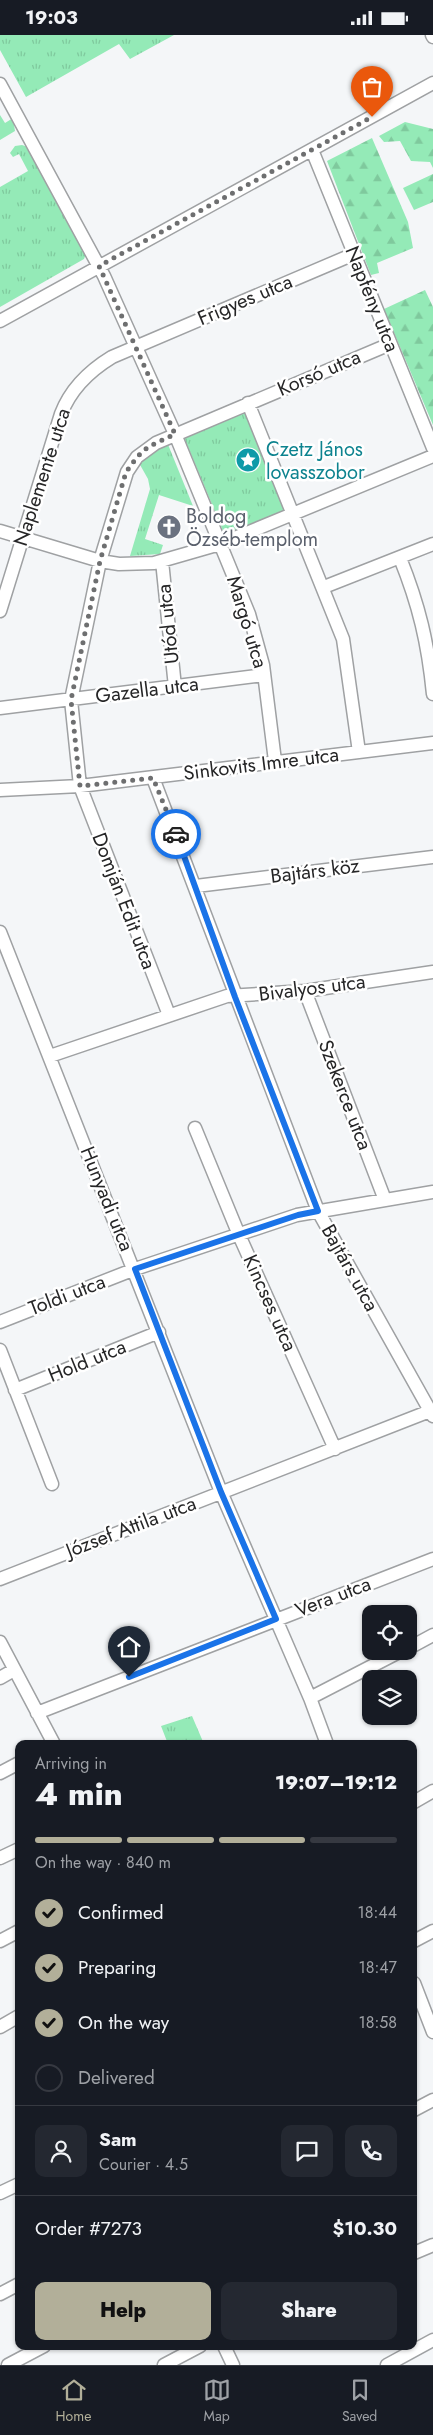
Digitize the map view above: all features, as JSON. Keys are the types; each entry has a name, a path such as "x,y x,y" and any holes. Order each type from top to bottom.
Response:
{"street":[{"path":"0,321 433,83"},
{"path":"0,84 99,266 175,434"},
{"name":"Napfény utca","path":"312,150 433,448"},
{"name":"Frigyes utca","path":"136,346 354,254"},
{"name":"Korsó utca","path":"100,561 126,472 137,457 148,447 390,344"},
{"name":"Naplemente utca","path":"0,611 61,414 69,395 97,366 136,346"},
{"path":"248,403 324,587 343,639 359,752"},
{"name":"Margó utca","path":"175,434 249,614 264,675 275,761"},
{"path":"0,531 119,565 162,561 220,544 433,456"},
{"path":"324,587 400,558 433,543"},
{"path":"400,558 421,617 433,694"},
{"name":"Domján Edit utca","path":"100,561 71,700 80,786 168,1015"},
{"name":"Utód utca","path":"162,561 175,687"},
{"name":"Gazella utca","path":"0,708 264,675"},
{"name":"Sinkovits Imre utca","path":"0,790 80,786 433,743"},
{"name":"Bajtárs utca","path":"153,778 196,886 235,997 318,1211 432,1414"},
{"name":"Bajtárs köz","path":"196,886 433,857"},
{"name":"Hunyadi utca","path":"0,931 135,1269 221,1492 310,1698 324,1740"},
{"name":"Bivalyos utca","path":"50,1056 227,996 235,997 305,991 433,972"},
{"name":"Szekerce utca","path":"305,991 385,1200"},
{"name":"Kincses utca","path":"195,1128 239,1235 335,1449"},
{"name":"Toldi utca","path":"0,1322 135,1269 298,1215 433,1193"},
{"name":"Hold utca","path":"15,1390 159,1332"},
{"path":"0,1350 52,1484"},
{"name":"József Attila utca","path":"0,1579 221,1492 432,1414"},
{"name":"Vera utca","path":"38,1713 433,1559"},
{"path":"417,1643 433,1635"},
{"path":"0,1642 52,1740"},
{"path":"310,1698 384,1660"},
{"path":"0,1678 14,1670"},
{"path":"0,1773 15,1765"},
{"path":"417,1800 433,1791"},
{"path":"0,1858 15,1851"},
{"path":"417,1939 433,1931"},
{"path":"0,1941 15,1933"},
{"path":"417,1991 433,2032"},
{"path":"0,2027 15,2018"},
{"path":"417,2109 433,2100"},
{"path":"0,2193 15,2185"},
{"path":"417,2252 433,2245"},
{"path":"0,2295 15,2286"},
{"path":"417,2349 433,2340"},
{"path":"8,2365 36,2350"},
{"path":"164,2365 192,2350"},
{"path":"226,2350 233,2365"},
{"path":"387,2365 415,2350"}],"green space":[{"path":"0,35 174,35 130,59 119,44 26,97 0,50"},
{"path":"0,115 5,123 13,118 15,131 0,140"},
{"path":"405,122 433,129 433,168 430,162 411,161 400,141 384,142 379,136"},
{"path":"372,138 408,222 413,248 377,263 379,273 371,275 327,161"},
{"path":"22,145 31,148 87,251 84,259 0,307 0,187 28,171 19,154 13,157 10,153 15,146"},
{"path":"433,174 433,202 414,210 403,188"},
{"path":"425,290 433,307 433,425 384,309"},
{"path":"246,409 289,511 226,538 183,435"},
{"path":"167,442 193,506 159,495 145,539 163,545 160,554 130,556 150,489 148,479 139,463"},
{"path":"192,1716 202,1740 166,1740 161,1726"}],"way so far":[{"path":"176,834 153,778 80,786 71,700 100,561 126,472 137,457 148,447 175,434 99,266 372,117"}],"place":[{"name":"Czetz János lovasszobor","path":"248,460"},
{"name":"Boldog Özséb-templom","path":"169,527"}],"route":[{"path":"129,1677 276,1619 221,1492 135,1269 298,1215 318,1211 235,997 176,834"}]}
